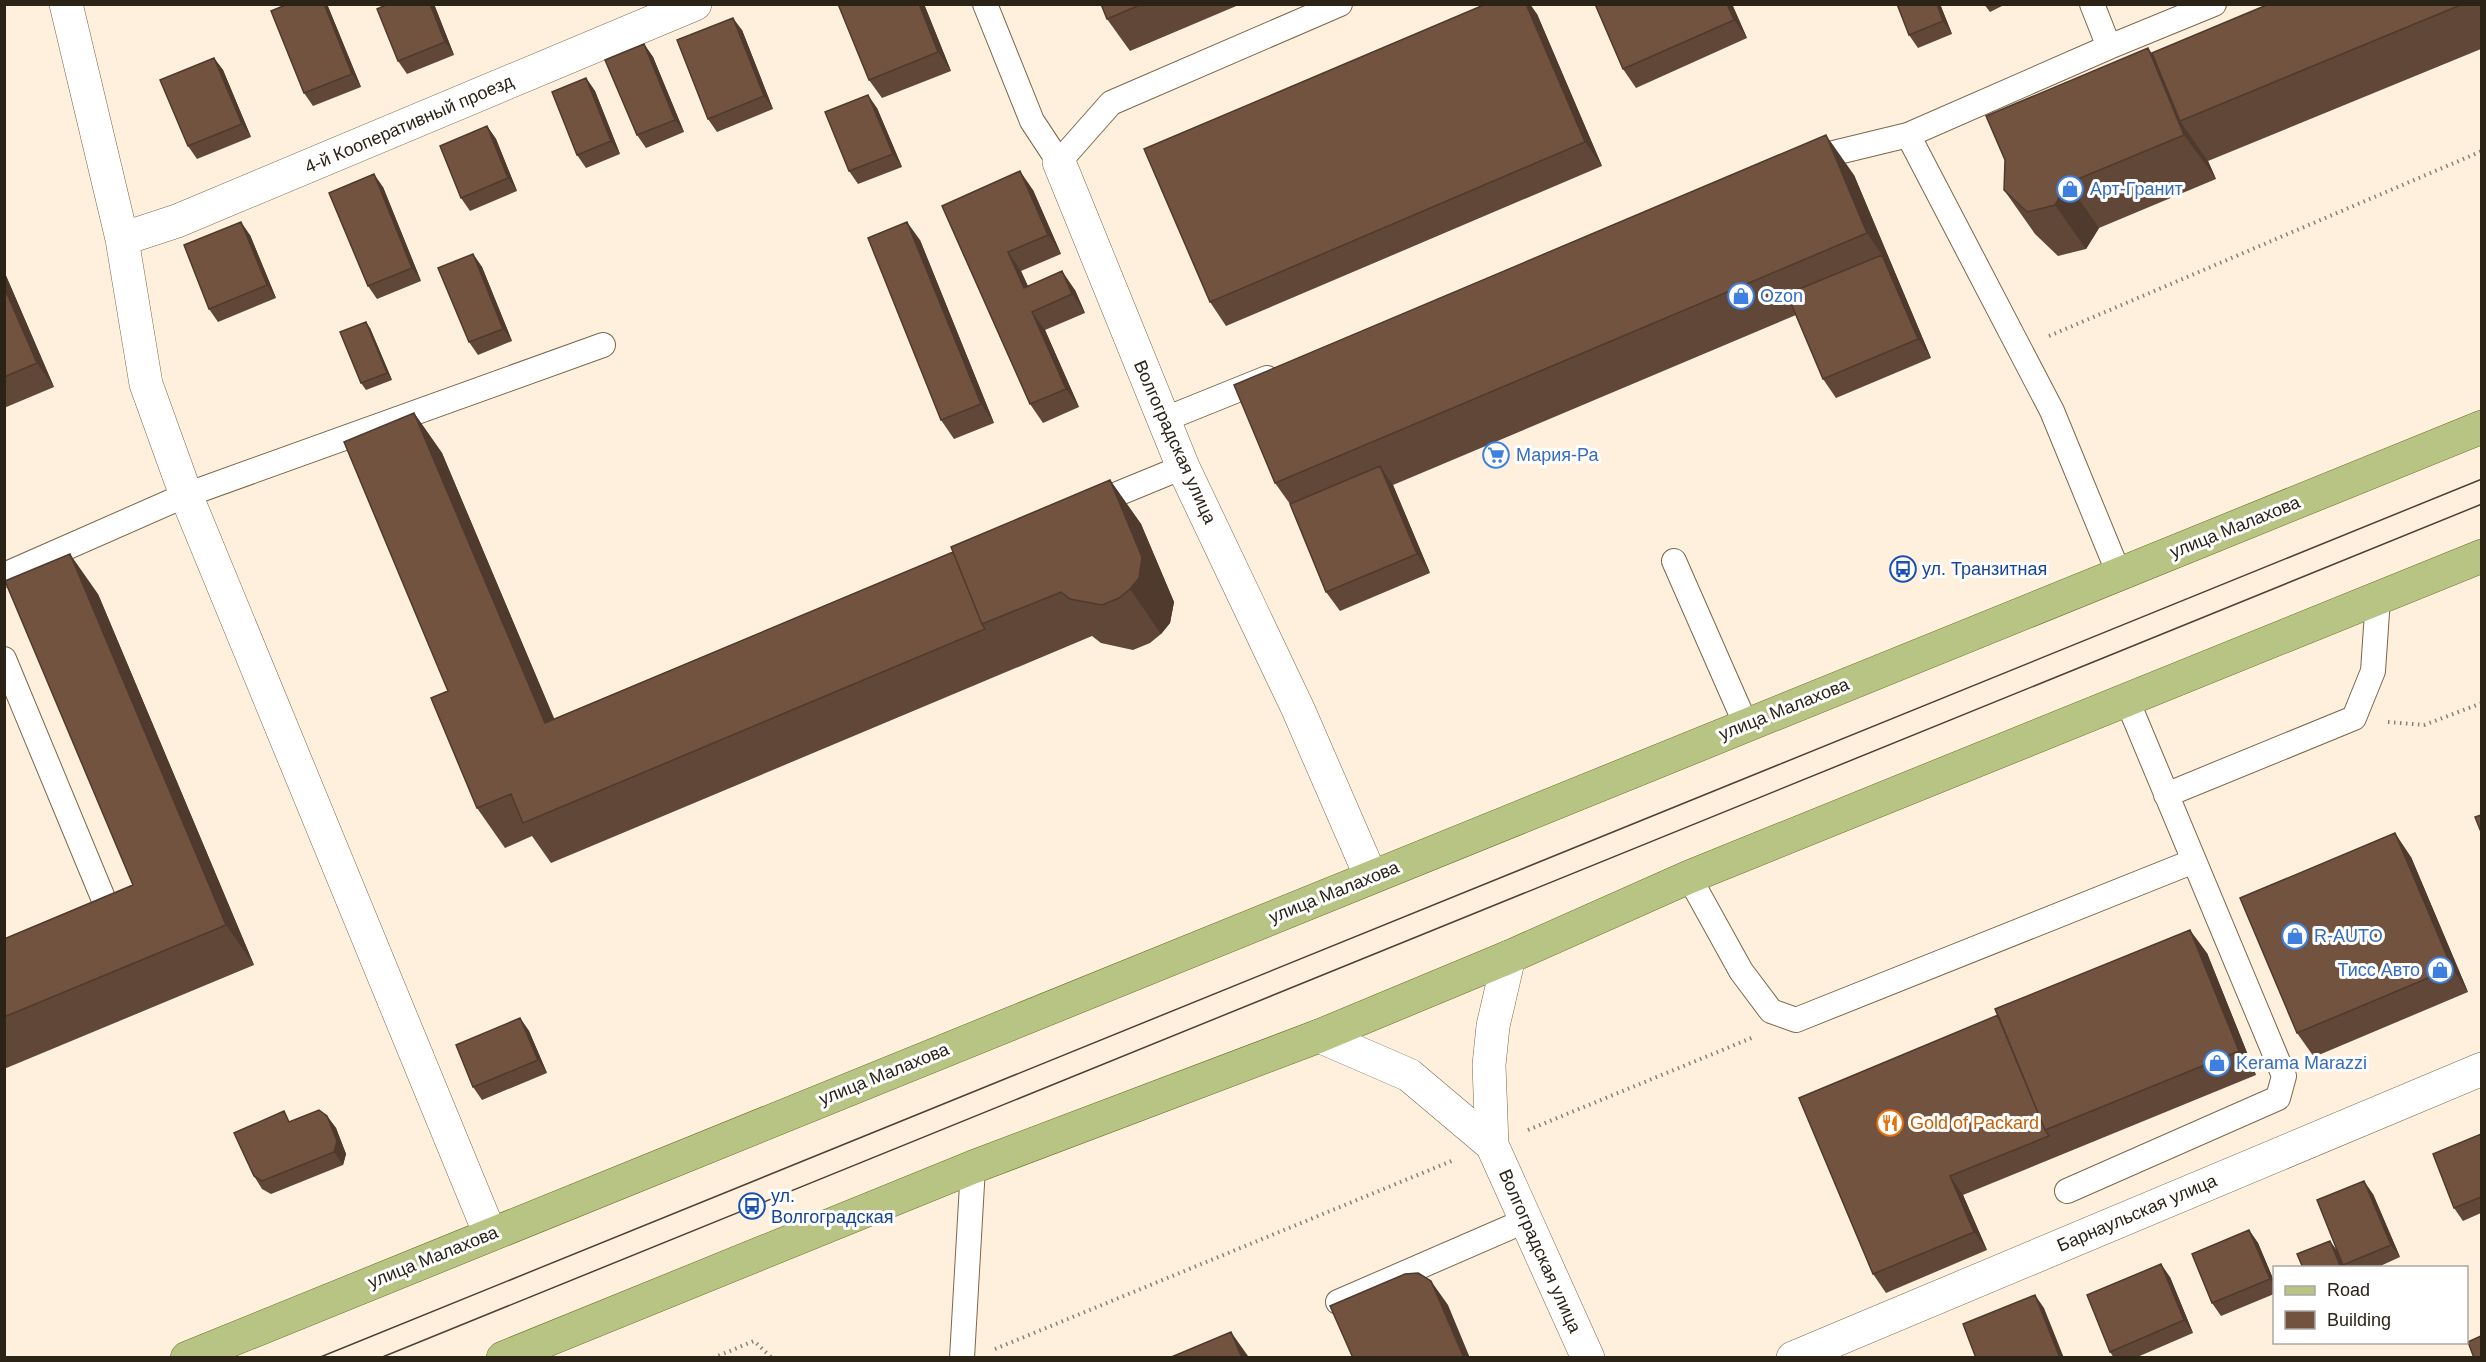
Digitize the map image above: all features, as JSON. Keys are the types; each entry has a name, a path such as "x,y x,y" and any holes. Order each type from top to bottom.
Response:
{"main road":[{"name":"улица Малахова","path":"187,1358 2481,427"},
{"path":"503,1358 973,1167 1319,1036 1509,957 1689,877 2481,556"}],"street":[{"path":"66,4 122,239 146,384 186,495 489,1234"},
{"name":"4-й Кооперативный проезд","path":"122,239 177,221 696,4"},
{"name":"Волгоградская улица","path":"1059,162 1183,467 1298,709 1371,877"},
{"name":"Волгоградская улица","path":"1509,957 1493,1026 1489,1065 1492,1145 1588,1358"},
{"name":"Волгоградская улица","path":"1319,1036 1408,1075 1492,1145"},
{"name":"Барнаульская улица","path":"1793,1358 2481,1069"}],"lane":[{"name":"Волгоградская улица","path":"985,4 1032,121 1059,162"},
{"path":"1059,162 1112,103 1340,4"},
{"path":"2092,4 2109,47"},
{"path":"1783,169 1805,160 1908,135 2214,4"},
{"path":"1908,135 2052,411 2119,574"},
{"path":"4,575 186,495 603,345"},
{"path":"1163,420 1285,370"},
{"path":"1072,512 1183,467"},
{"path":"1674,561 1746,725"},
{"path":"2166,795 2354,718 2373,671 2378,598"},
{"path":"4,659 106,905"},
{"path":"2067,1191 2278,1098 2284,1076 2127,700"},
{"path":"1689,877 1741,971 1771,1011 1796,1020 2194,861"},
{"path":"962,1358 973,1167"},
{"path":"1338,1302 1527,1220"}],"path":[{"path":"2021,348 2481,151"},
{"path":"2354,718 2424,725 2481,703"},
{"path":"986,1353 1796,1020"},
{"path":"713,1358 754,1341 772,1358"}],"building":[{"path":"288,4 324,4 352,74 304,93 271,11"},
{"path":"388,4 430,4 445,42 398,61 377,9"},
{"path":"838,4 919,4 938,52 869,80"},
{"path":"1101,4 1142,4 1107,19"},
{"path":"1486,4 1526,4 1585,142 1210,302 1144,149"},
{"path":"1595,4 1727,4 1734,20 1623,69"},
{"path":"1897,4 1937,4 1943,21 1909,35"},
{"path":"2269,4 2463,4 2180,121 2152,53"},
{"path":"733,18 764,96 708,119 677,40"},
{"path":"644,44 675,120 637,135 605,60"},
{"path":"2148,48 2184,135 2068,183 2055,205 2027,212 2004,190 2005,160 1986,116"},
{"path":"214,58 242,124 188,146 160,80"},
{"path":"586,78 611,141 577,155 552,92"},
{"path":"868,95 893,154 849,171 825,112"},
{"path":"487,126 508,178 461,198 440,146"},
{"path":"1826,135 1867,233 1275,483 1234,385"},
{"path":"1020,171 1048,235 1008,252 1024,288 1062,271 1072,294 1032,312 1066,389 1030,404 942,206"},
{"path":"374,174 412,268 368,286 329,193"},
{"path":"241,222 267,285 209,309 184,245"},
{"path":"907,222 981,404 941,420 868,238"},
{"path":"473,254 503,329 469,342 438,268"},
{"path":"1882,255 1918,339 1823,379 1787,294"},
{"path":"4,287 37,363 4,377"},
{"path":"366,322 387,373 361,383 340,332"},
{"path":"414,413 545,723 953,552 985,629 523,823 511,794 477,808 431,698 448,691 344,442"},
{"path":"1380,466 1417,554 1326,592 1290,504"},
{"path":"1110,480 1142,557 1139,578 1130,589 1119,598 1102,605 1070,599 1061,592 982,624 951,547"},
{"path":"70,554 226,925 4,1017 4,939 133,885 5,581"},
{"path":"2481,815 2481,832 2475,817"},
{"path":"2395,833 2452,968 2297,1033 2240,898"},
{"path":"2190,930 2239,1051 2045,1130 1995,1009"},
{"path":"1998,1015 2049,1136 1950,1176 1974,1232 1873,1274 1799,1098"},
{"path":"520,1018 538,1060 473,1087 456,1045"},
{"path":"319,1110 327,1116 337,1141 334,1152 262,1181 254,1176 234,1133 284,1111 289,1122"},
{"path":"2481,1134 2481,1197 2454,1208 2433,1154"},
{"path":"2364,1181 2391,1245 2343,1265 2317,1200"},
{"path":"2249,1230 2270,1279 2212,1303 2192,1254"},
{"path":"2330,1241 2340,1266 2302,1266 2297,1254"},
{"path":"2161,1264 2184,1320 2110,1352 2087,1295"},
{"path":"1418,1273 1431,1281 1464,1358 1353,1358 1330,1306 1405,1274"},
{"path":"2035,1295 2060,1358 1976,1358 1963,1324"},
{"path":"1231,1332 1242,1358 1169,1358"},
{"path":"2481,1336 2481,1358 2474,1358 2468,1342"}],"tram line":[{"path":"318,1358 2482,479"},
{"path":"380,1358 2482,504"}],"place":[{"name":"Арт-Гранит","path":"2070,189"},
{"name":"Ozon","path":"1741,296"},
{"name":"Мария-Ра","path":"1496,455"},
{"name":"ул. Транзитная","path":"1903,569"},
{"name":"R-AUTO","path":"2295,936"},
{"name":"Тисс Авто","path":"2440,970"},
{"name":"Kerama Marazzi","path":"2217,1063"},
{"name":"Gold of Packard","path":"1890,1123"},
{"name":"ул. Волгоградская","path":"752,1206"}]}
